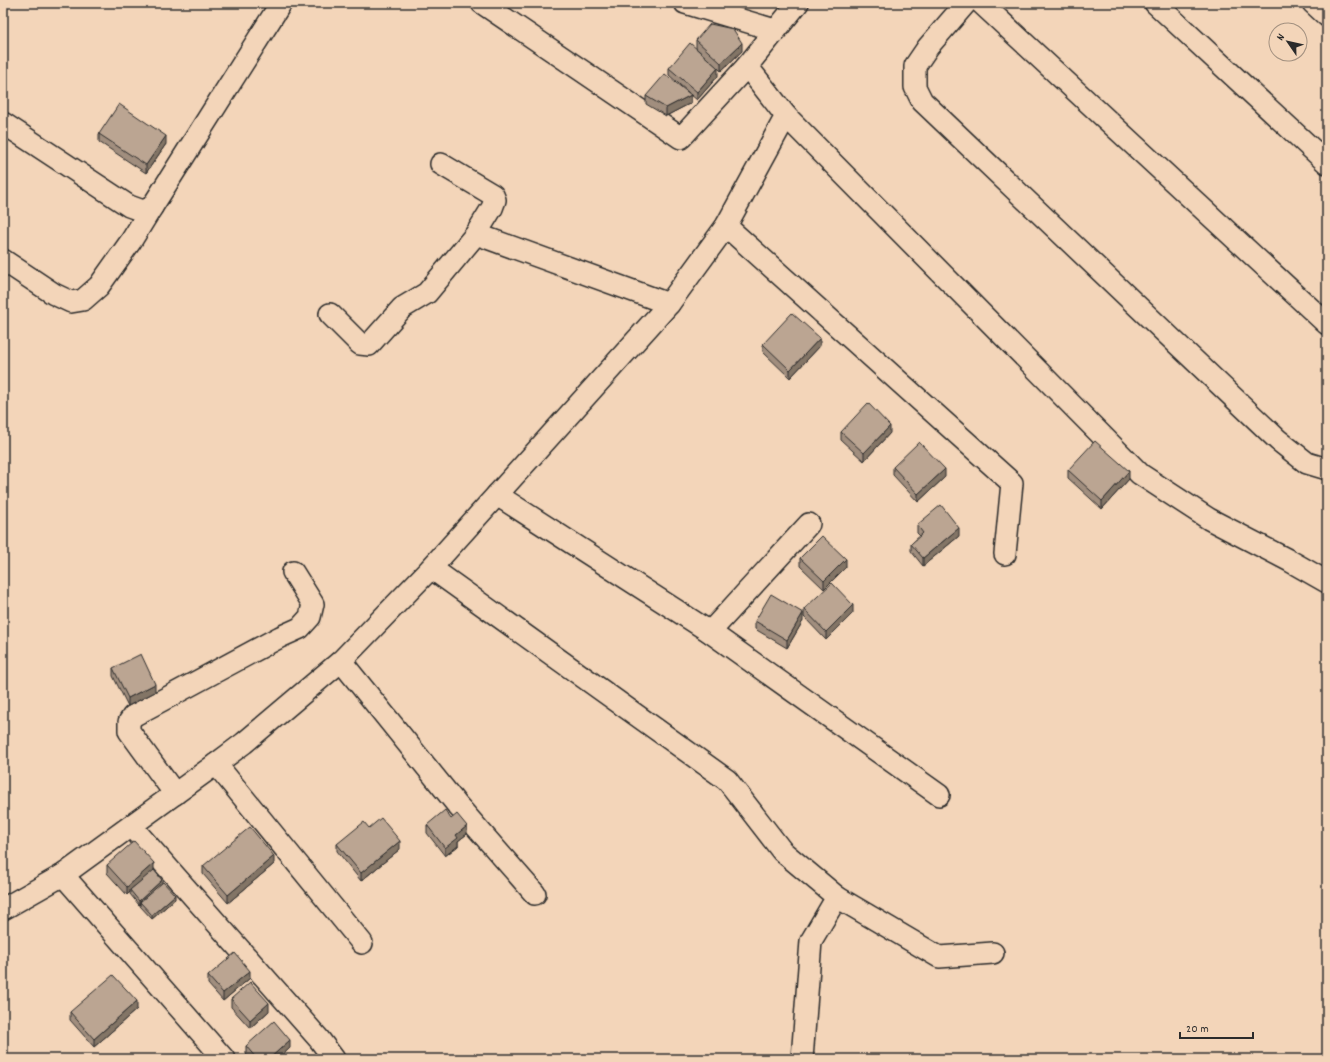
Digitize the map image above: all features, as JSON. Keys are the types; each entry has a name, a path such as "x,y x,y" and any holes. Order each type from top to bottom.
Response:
{"street":[{"path":"3,260 54,294 71,302 83,300 99,286 131,241 281,3"},
{"path":"482,3 682,138 747,66 798,3"},
{"path":"685,3 775,30"},
{"path":"966,3 928,47 915,66 915,86 922,101 1278,440 1307,463 1327,468"},
{"path":"981,3 1327,324"},
{"path":"1155,3 1327,163"},
{"path":"1313,3 1327,16"},
{"path":"747,66 786,116 1140,474 1209,519 1327,582"},
{"path":"3,909 63,874 216,764 244,743 341,661 431,568 669,304 726,226 786,116"},
{"path":"3,123 129,206 143,211 152,207"},
{"path":"330,314 360,344 369,345 402,308 427,293 476,234 492,208 495,200 493,195 441,164"},
{"path":"726,226 1012,483 1005,554"},
{"path":"476,234 669,304"},
{"path":"497,494 710,632 939,794"},
{"path":"710,632 809,524"},
{"path":"431,568 727,780 782,851 837,897 939,957 993,953"},
{"path":"175,794 129,731 129,722 133,716 280,637 300,628 310,617 313,604 293,572"},
{"path":"341,661 458,806 535,894"},
{"path":"216,764 362,943"},
{"path":"131,826 320,1039 334,1059"},
{"path":"63,874 224,1059"},
{"path":"802,1059 811,941 837,897"}],"building":[{"path":"710,24 733,29 742,43 721,63 696,40"},
{"path":"690,43 718,68 697,92 669,68"},
{"path":"665,74 691,95 666,108 646,96"},
{"path":"119,104 166,136 146,165 99,134"},
{"path":"792,313 820,338 790,370 763,344"},
{"path":"868,403 890,426 864,453 841,432"},
{"path":"1095,441 1129,471 1102,501 1068,470"},
{"path":"919,442 945,469 918,494 893,467"},
{"path":"941,505 959,528 923,558 911,544 923,533 917,525"},
{"path":"822,536 846,559 824,581 800,558"},
{"path":"832,583 853,605 826,632 804,609"},
{"path":"771,594 803,613 787,640 755,621"},
{"path":"141,654 155,684 128,698 113,668"},
{"path":"445,810 451,819 457,814 467,826 456,835 458,838 445,848 427,825"},
{"path":"381,818 400,841 361,873 337,844 364,822 369,828"},
{"path":"250,827 274,856 228,895 203,866"},
{"path":"134,841 154,863 127,887 107,865"},
{"path":"154,870 162,880 139,901 130,890"},
{"path":"163,882 175,895 152,915 140,902"},
{"path":"235,953 250,971 223,993 208,976"},
{"path":"113,975 137,1001 94,1039 70,1012"},
{"path":"250,982 269,1003 250,1020 231,999"},
{"path":"274,1021 290,1040 269,1059 257,1059 246,1046"}]}
